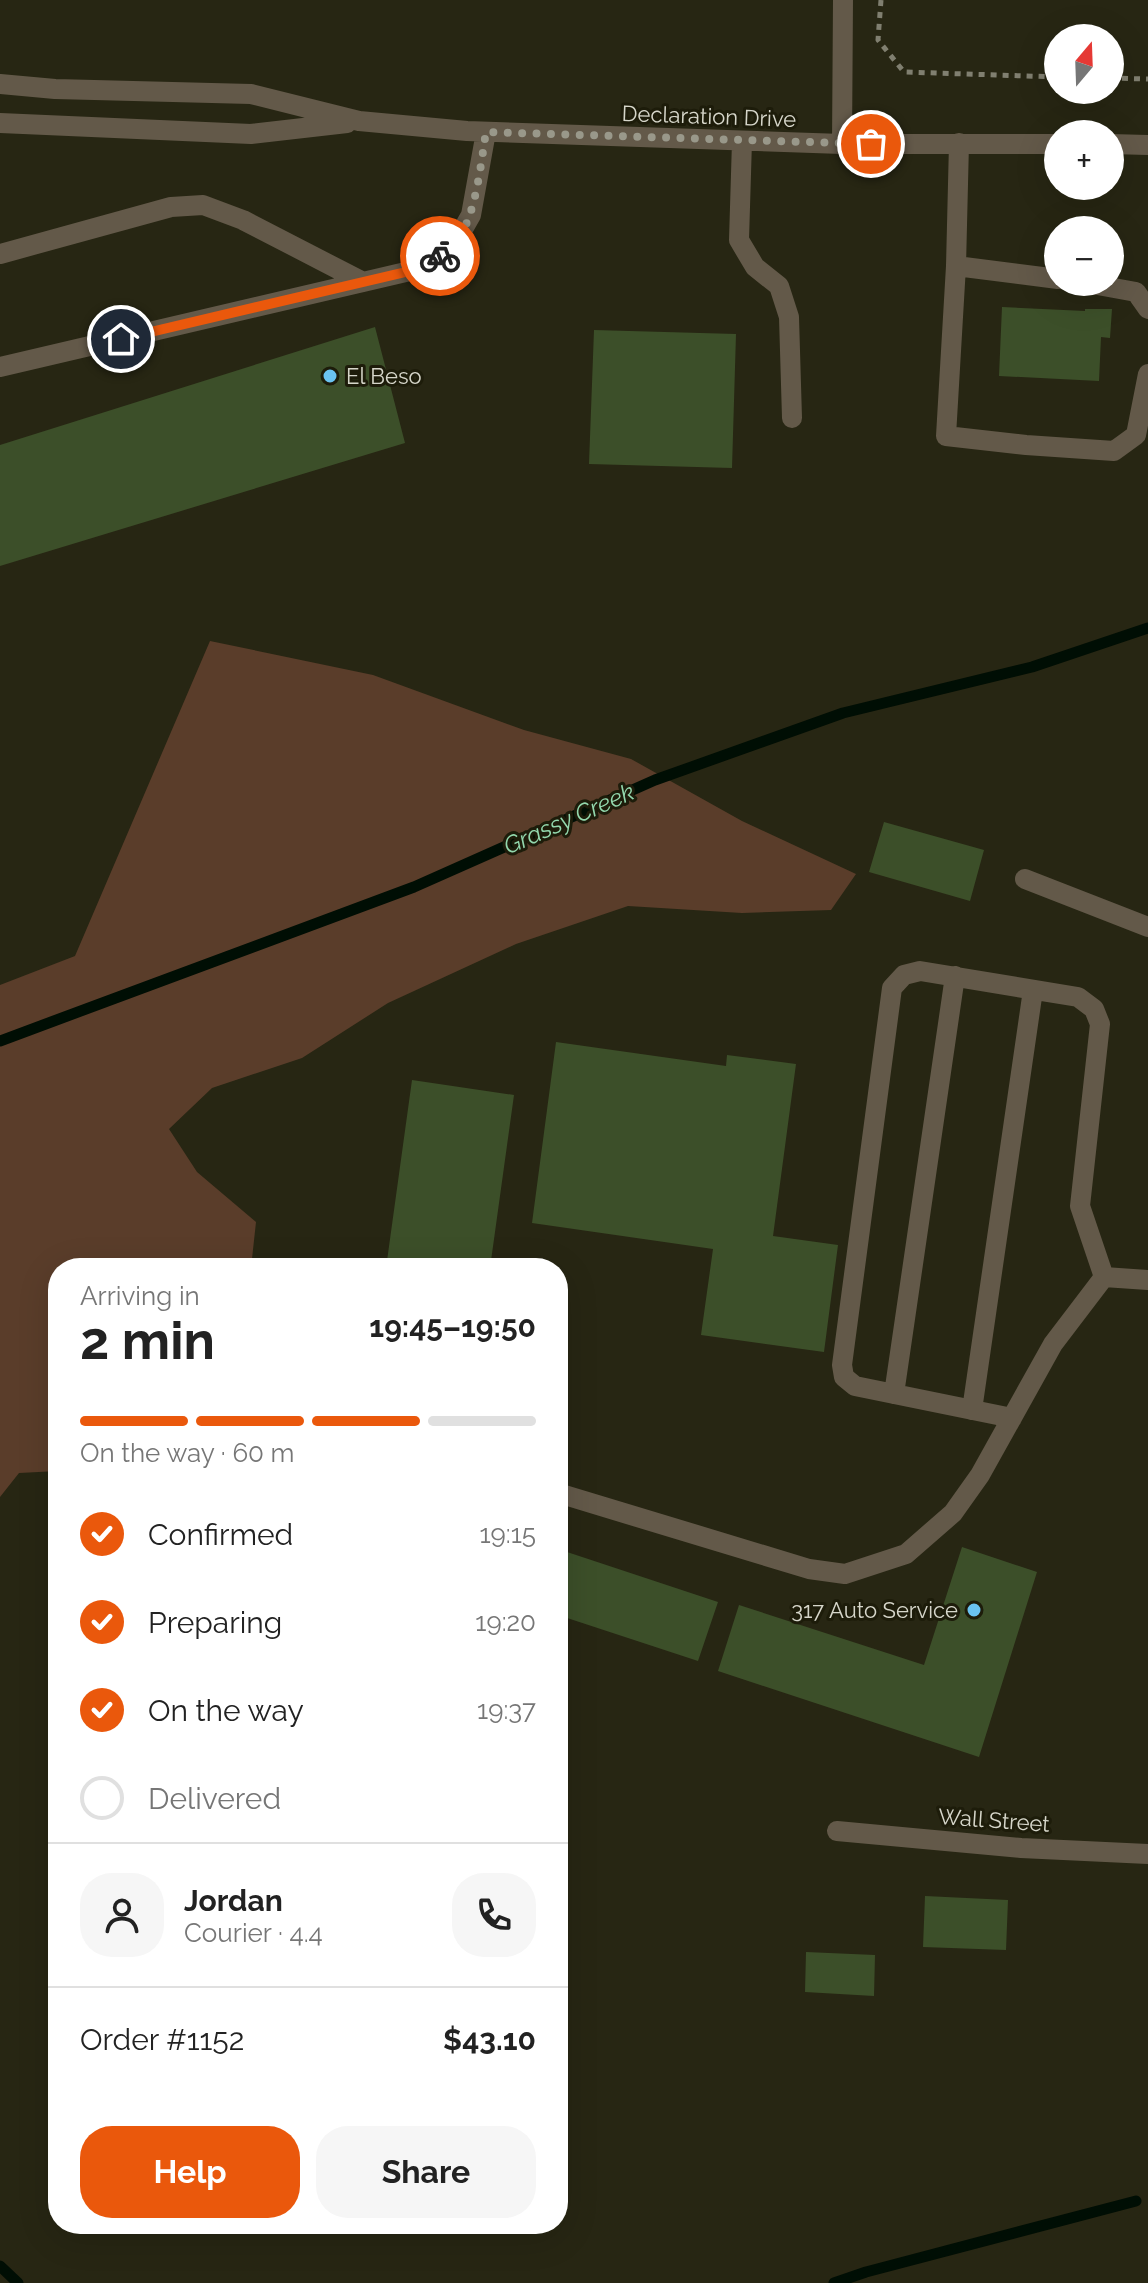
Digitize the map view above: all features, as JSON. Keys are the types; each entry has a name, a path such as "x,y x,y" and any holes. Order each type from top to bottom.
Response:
{"street":[{"path":"842,144 843,0"},
{"name":"Declaration Drive","path":"0,84 55,89 251,94 359,121 486,132 842,144 1044,144"},
{"name":"Declaration Drive","path":"0,123 251,134 359,121"},
{"path":"0,367 410,271 450,252 471,215 486,132"},
{"path":"742,141 739,240 755,267 779,286 789,317 792,418"},
{"path":"959,143 956,266 946,436 1114,451 1136,435 1148,374"},
{"path":"1124,144 1148,145"},
{"path":"0,254 171,207 203,205 243,220 363,282"},
{"path":"956,266 1044,277"},
{"path":"1124,290 1136,292 1148,309"},
{"path":"1025,879 1148,927"},
{"path":"1012,1418 855,1386 844,1377 842,1365 892,988 904,975 920,971 1078,997 1094,1009 1100,1024 1080,1206 1104,1277"},
{"path":"894,1394 955,976"},
{"path":"972,1410 1033,990"},
{"path":"1104,1277 1148,1280"},
{"path":"568,1496 809,1569 845,1574 906,1554 953,1513 980,1475 1053,1344 1104,1277"},
{"name":"Wall Street","path":"837,1831 1021,1848 1148,1854"}],"path":[{"path":"881,0 878,40 904,72 1044,77"},
{"path":"1124,78 1148,79"}],"shaded area":[{"path":"210,641 373,675 524,730 631,759 742,821 856,874 831,910 742,913 628,906 516,944 388,1003 302,1058 212,1088 169,1129 197,1172 256,1222 252,1258 48,1258 48,1472 19,1473 0,1497 0,985 75,956"}],"building":[{"path":"1002,307 1085,311 1112,309 1110,338 1101,337 1099,381 999,376"},
{"path":"375,327 405,443 0,566 0,445"},
{"path":"594,330 736,334 732,468 589,464"},
{"path":"884,822 984,850 970,901 869,872"},
{"path":"556,1042 726,1066 727,1055 796,1064 773,1236 838,1245 824,1352 701,1335 713,1249 532,1223"},
{"path":"412,1080 514,1095 491,1258 387,1258"},
{"path":"962,1547 1037,1572 979,1757 718,1671 739,1605 924,1665"},
{"path":"568,1552 718,1602 698,1661 568,1618"},
{"path":"925,1896 1008,1900 1006,1950 923,1947"},
{"path":"806,1952 875,1955 874,1996 805,1992"}],"waterway":[{"name":"Grassy Creek","path":"0,1041 414,887 655,780 843,713 1032,667 1148,628"},
{"path":"834,2283 1136,2201"},
{"path":"0,2266 18,2283"}],"way so far":[{"path":"440,256 450,252 471,215 486,132 871,144"}],"place":[{"name":"El Beso","path":"330,376"},
{"name":"317 Auto Service","path":"974,1610"}],"route":[{"path":"121,339 410,271 440,256"}]}
